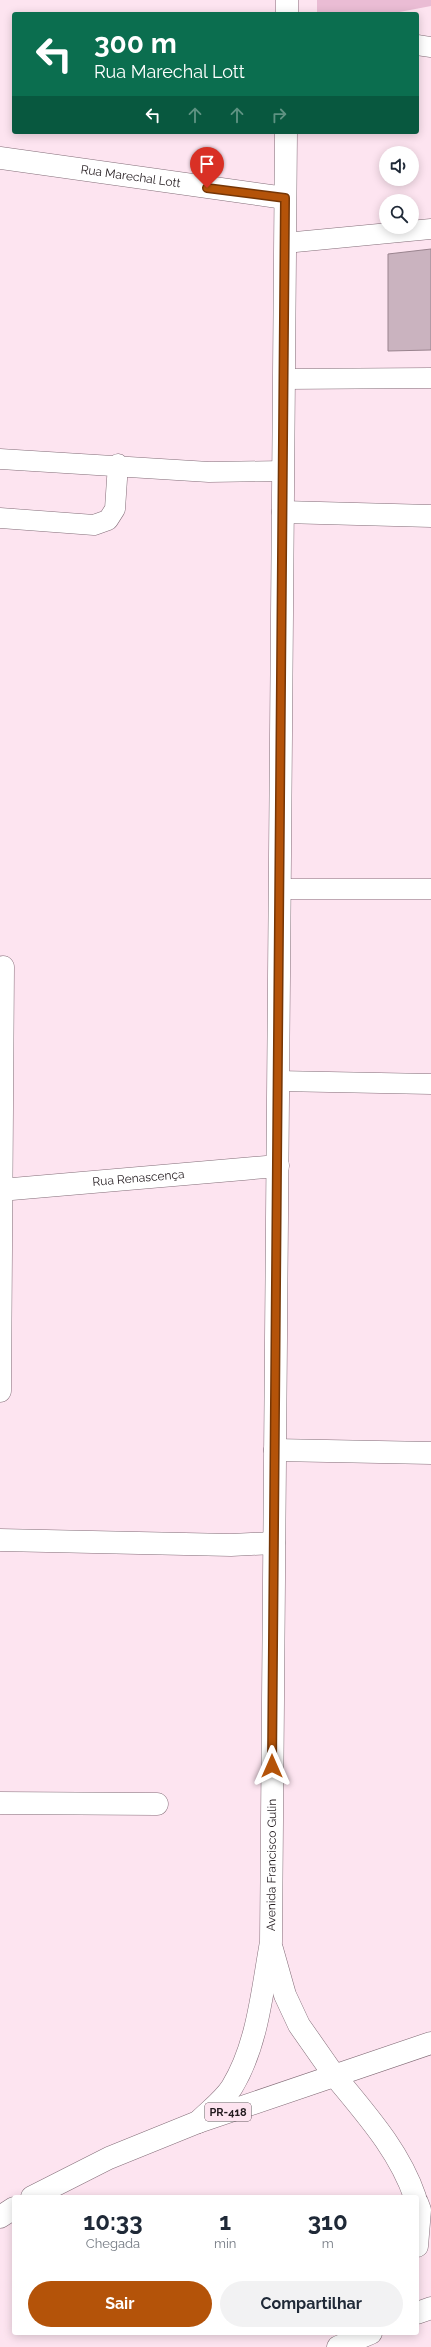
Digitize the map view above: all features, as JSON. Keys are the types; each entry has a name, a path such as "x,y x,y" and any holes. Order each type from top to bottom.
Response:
{"main road":[{"path":"287,0 287,12"},
{"name":"Avenida Francisco Gulin","path":"198,2122 231,2088 245,2059 255,2027 271,1942 286,134"},
{"name":"Rua Marechal Lott","path":"0,158 285,198"},
{"path":"283,512 431,516"},
{"path":"0,1391 3,967"},
{"name":"Rua Renascença","path":"1,1190 278,1166"},
{"path":"275,1450 431,1453"},
{"path":"0,1540 231,1545 274,1543"},
{"path":"0,1803 157,1804"},
{"name":"Avenida Francisco Gulin","path":"271,1942 285,1995 299,2025 334,2075 383,2135 409,2180 414,2195"},
{"name":"PR-418","path":"36,2195 109,2158 198,2122 431,2043"},
{"path":"419,2207 419,2222"},
{"path":"0,2217 12,2209"},
{"path":"419,2312 431,2308"},
{"path":"344,2342 365,2335"}],"lane":[{"path":"419,45 431,47"},
{"path":"285,243 431,229"},
{"path":"284,379 431,378"},
{"path":"0,459 118,464 209,472 283,471"},
{"path":"0,518 94,525 108,520 115,509 118,464"},
{"path":"280,889 431,889"},
{"path":"278,1081 431,1084"}],"shaded area":[{"path":"317,0 431,0 431,6 400,12 317,12"}],"building":[{"path":"431,249 431,350 388,351 388,254"}],"route":[{"path":"207,188 285,198 272,1766"}]}
